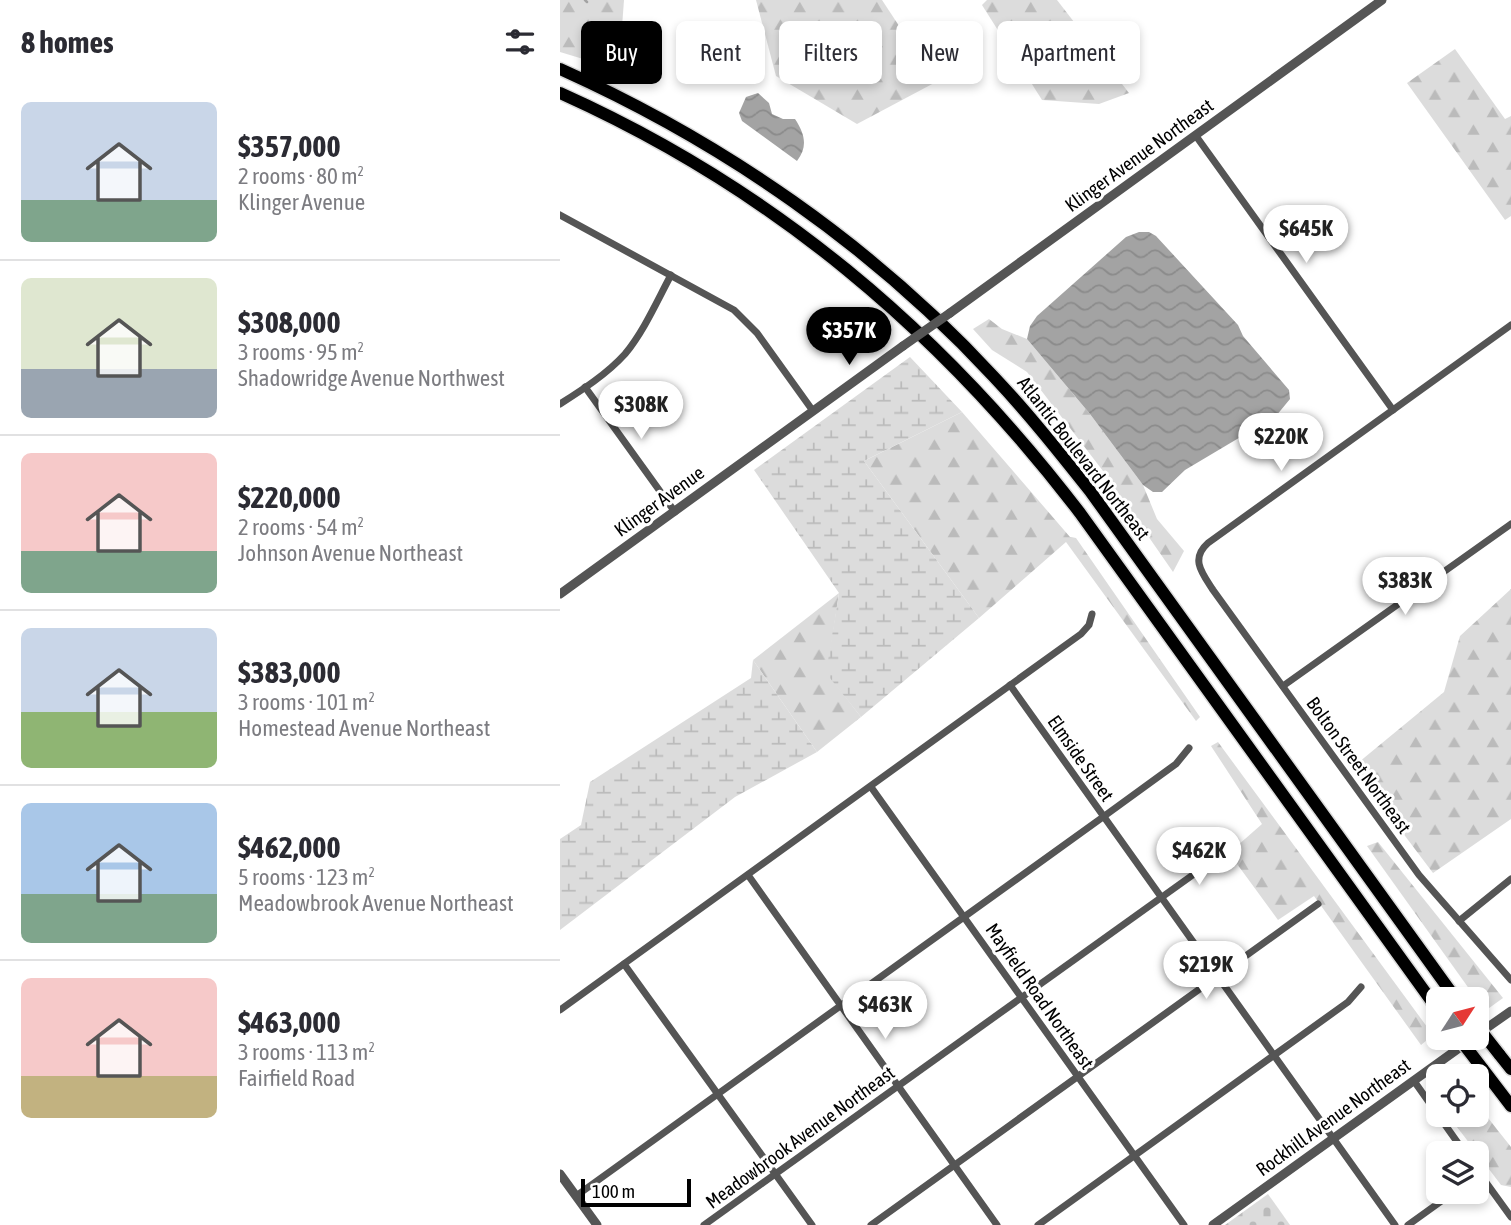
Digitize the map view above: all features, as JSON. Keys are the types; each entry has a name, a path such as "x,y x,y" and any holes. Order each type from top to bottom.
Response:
{"highway":[{"name":"Atlantic Boulevard Northeast","path":"560,69 630,102 680,130 793,201 906,291 986,368 1025,410 1090,491 1448,987"},
{"name":"Atlantic Boulevard Northeast","path":"560,93 673,150 777,216 870,288 967,379 1032,452 1080,513 1426,993"},
{"path":"1489,1041 1511,1069"},
{"path":"1468,1050 1511,1106"}],"street":[{"name":"Klinger Avenue Northeast","path":"950,313 1382,0"},
{"path":"1196,136 1393,410 1511,325"},
{"path":"560,215 725,304 743,317 813,411"},
{"path":"560,404 615,364 630,348 671,275"},
{"name":"Klinger Avenue","path":"560,594 950,313"},
{"path":"585,387 675,512"},
{"name":"Bolton Street Northeast","path":"1393,410 1208,543 1198,556 1204,576 1419,874 1511,980"},
{"path":"1283,686 1511,524"},
{"path":"560,1010 1081,634 1089,625 1092,614"},
{"name":"Elmside Street","path":"1010,685 1395,1225"},
{"path":"576,1196 1176,764 1189,748"},
{"name":"Mayfield Road Northeast","path":"871,787 1184,1225"},
{"name":"Meadowbrook Avenue Northeast","path":"704,1225 1222,854"},
{"path":"748,875 997,1225"},
{"path":"1459,921 1511,879"},
{"path":"871,1225 1318,904"},
{"path":"624,964 812,1225"},
{"path":"1038,1225 1348,1002 1361,987"},
{"name":"Rockhill Avenue Northeast","path":"1489,1026 1511,1011"},
{"name":"Rockhill Avenue Northeast","path":"1213,1225 1456,1050"},
{"path":"1414,1081 1456,1141"},
{"path":"560,1174 593,1224"},
{"path":"1489,1188 1511,1217"},
{"path":"1408,1225 1437,1204"}],"green space":[{"path":"560,0 624,0 622,21 581,21 581,58 560,52"},
{"path":"756,0 882,0 896,21 896,84 932,84 857,124 790,84 882,84 882,21 779,21 779,78 776,76 765,34 765,21 762,21"},
{"path":"987,0 1057,0 1073,21 997,21 997,29 982,5"},
{"path":"1455,49 1505,119 1511,116 1511,216 1505,220 1407,83"},
{"path":"1032,84 1122,84 1129,93 1099,104 1042,100"},
{"path":"989,319 1002,329 1027,339 1090,414 1143,485 1157,519 1184,551 1173,572 1103,471 1027,372 992,350 973,329"},
{"path":"910,357 962,412 864,461 979,618 861,717 826,673 839,593 754,470"},
{"path":"962,412 1070,537 1076,538 1200,717 1196,721 1066,542 979,618 864,461"},
{"path":"1511,589 1511,819 1433,873 1353,767 1444,692 1460,636"},
{"path":"839,593 827,673 861,717 817,752 753,660"},
{"path":"753,660 817,752 735,797 560,930 560,839 581,825 590,782 751,678"},
{"path":"1218,742 1426,1025 1426,1041 1421,1045 1314,896 1278,920 1229,853 1262,824 1211,746"},
{"path":"1378,842 1503,998 1489,1008 1489,987 1468,987 1367,846"},
{"path":"1489,1119 1511,1147 1511,1187 1501,1185 1489,1169 1489,1141 1468,1141 1457,1127 1489,1127"},
{"path":"1268,1194 1290,1225 1225,1225"}],"water":[{"path":"758,93 769,103 772,114 783,119 795,119 803,135 804,146 797,161 742,121 739,113 746,97"},
{"path":"1139,232 1149,232 1156,236 1238,325 1243,336 1289,390 1290,399 1276,416 1185,470 1162,492 1153,492 1143,485 1090,414 1027,339 1030,326 1037,316 1126,237"}]}
